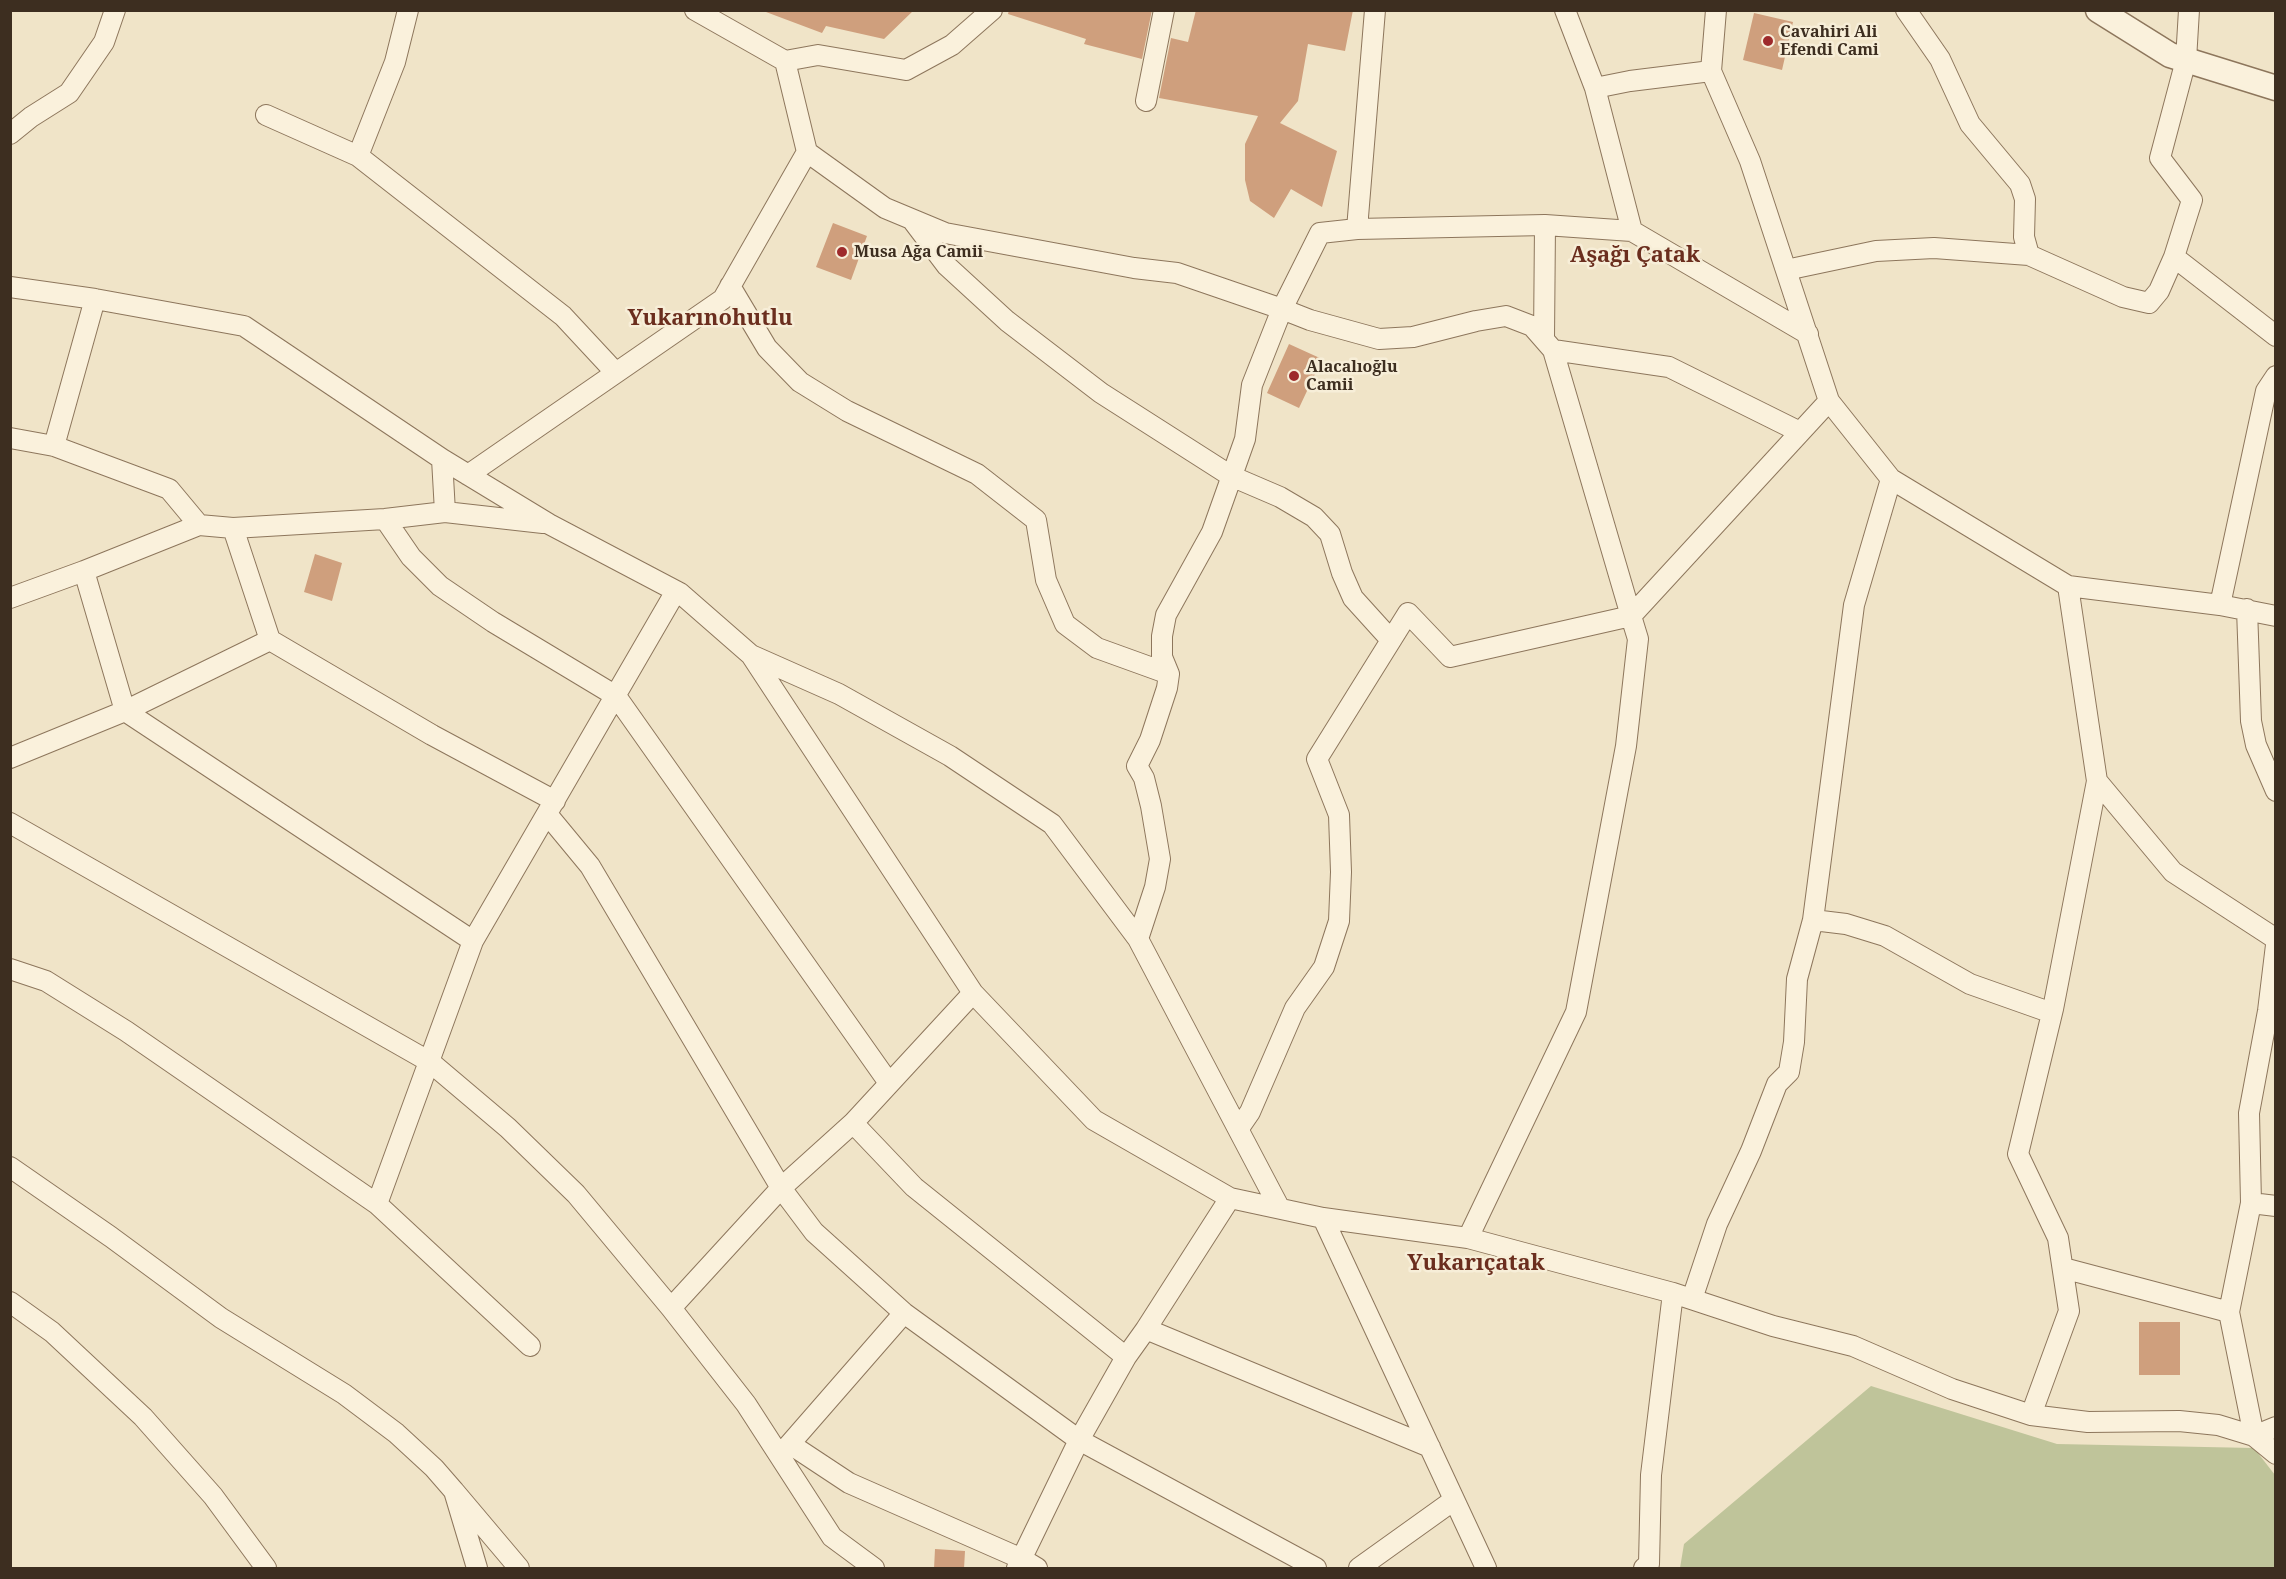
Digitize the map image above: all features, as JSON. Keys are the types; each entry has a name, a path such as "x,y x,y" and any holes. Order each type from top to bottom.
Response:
{"street":[{"path":"10,134 31,117 69,93 104,42 115,10"},
{"path":"358,156 395,62 408,10"},
{"path":"695,10 785,61 818,55 906,70 952,45 992,10"},
{"path":"1146,101 1164,10"},
{"path":"1357,229 1375,10"},
{"path":"1565,10 1595,88 1632,231"},
{"path":"1716,10 1711,71 1750,161 1829,401 1890,480 2068,586 2220,605 2276,616"},
{"path":"1906,10 1940,59 1970,124 2020,184 2025,200 2024,237 2029,255"},
{"path":"2098,10 2170,56 2276,88"},
{"path":"1786,270 1876,251 1934,248 2029,255 2123,297 2149,303 2159,291 2174,257 2192,200 2160,158 2186,60 2189,10"},
{"path":"785,61 807,152 885,208 945,233 1134,268 1177,273 1310,320 1379,339 1413,337 1506,316 1532,326 1548,344 1669,367 1800,432"},
{"path":"1595,88 1630,81 1711,71"},
{"path":"266,115 358,156 563,316 616,373"},
{"path":"468,475 723,299 807,152"},
{"path":"911,219 947,266 1006,321 1101,393 1231,476 1280,496 1314,517 1330,534 1342,573 1353,598 1391,640"},
{"path":"1468,1238 1576,1012 1626,746 1638,639 1548,344 1545,225"},
{"path":"1138,939 1155,887 1160,859 1149,797 1144,778 1137,766 1167,688 1169,674 1162,657 1162,636 1166,615 1212,532 1245,439 1252,385 1282,309 1320,233 1357,229 1545,225 1632,231 1808,334"},
{"path":"2174,257 2276,336"},
{"path":"10,286 244,326 468,475 549,524 676,591 751,655 972,993 1094,1120 1230,1198 1323,1218 1468,1238 1682,1296 1773,1326 1853,1346 1952,1389 2031,1415 2088,1422 2179,1421 2218,1425 2254,1436 2276,1454"},
{"path":"730,286 767,348 800,382 847,411 977,474 1036,520 1046,580 1065,624 1097,648 1169,674"},
{"path":"54,446 95,299"},
{"path":"2220,605 2266,392 2276,376"},
{"path":"1239,1128 1250,1112 1295,1008 1324,967 1339,921 1341,872 1338,815 1317,759 1408,613 1450,657 1630,616 1829,401"},
{"path":"10,438 54,446 169,489 199,525"},
{"path":"442,459 445,512"},
{"path":"1644,1569 1649,1564 1651,1475 1682,1296 1752,1151 1777,1084 1789,1072 1794,1042 1797,979 1813,920 1854,605 1890,480"},
{"path":"10,598 199,525 233,528 385,519 445,512 549,524"},
{"path":"385,519 411,557 440,586 510,633 616,696 889,1083"},
{"path":"233,528 270,640 551,807 590,866 782,1188 814,1232 904,1313 1079,1440 1316,1569"},
{"path":"84,571 125,711 473,941"},
{"path":"2031,1415 2069,1311 2058,1238 2019,1154 2052,1013 2097,781 2068,586"},
{"path":"377,1204 473,941 676,591"},
{"path":"2247,609 2251,721 2256,745 2276,791"},
{"path":"10,758 125,711 270,640"},
{"path":"751,655 839,694 940,750 1052,824 1138,939 1279,1207"},
{"path":"2097,781 2173,872 2276,939"},
{"path":"10,823 430,1062 508,1128 576,1194 785,1449 832,1537 874,1569"},
{"path":"1813,920 1846,924 1886,936 1970,984 2052,1013"},
{"path":"2254,1436 2229,1312 2251,1203 2249,1113 2268,1011 2275,956"},
{"path":"10,969 46,981 126,1031 377,1204 530,1346"},
{"path":"671,1308 782,1188 853,1123 972,993"},
{"path":"853,1123 914,1187 1126,1358"},
{"path":"10,1167 222,1318 344,1394 396,1433 434,1468 519,1569"},
{"path":"785,1449 849,1483 1025,1565 1079,1440 1126,1358 1230,1198"},
{"path":"2251,1203 2276,1206"},
{"path":"1323,1218 1486,1569"},
{"path":"2063,1268 2229,1312"},
{"path":"10,1302 52,1332 143,1417 213,1496 266,1569"},
{"path":"785,1449 904,1313"},
{"path":"1146,1329 1430,1447"},
{"path":"2254,1436 2276,1427"},
{"path":"454,1491 477,1569"},
{"path":"1359,1569 1454,1500"}],"green space":[{"path":"1871,1386 2057,1444 2254,1448 2275,1475 2275,1568 1680,1568 1684,1544"}],"building":[{"path":"767,10 914,10 884,39 826,26 822,33 766,12"},
{"path":"1009,10 1152,10 1142,59 1084,44 1086,39 1008,14"},
{"path":"1196,10 1353,10 1345,51 1308,44 1298,101 1280,123 1337,151 1322,207 1291,189 1274,218 1250,201 1245,180 1245,144 1258,116 1159,98 1171,38 1188,42"},
{"name":"Cavahiri Ali Efendi Cami","path":"1754,13 1793,22 1782,70 1743,60"},
{"name":"Musa Ağa Camii","path":"833,223 867,236 851,280 816,267"},
{"name":"Alacalıoğlu Camii","path":"1289,344 1322,359 1299,408 1267,393"},
{"path":"315,554 342,563 332,601 304,592"},
{"path":"2139,1322 2180,1322 2180,1375 2139,1375"},
{"path":"935,1549 965,1551 964,1569 934,1569"}],"place":[{"name":"Cavahiri Ali Efendi Cami","path":"1768,41"},
{"name":"Musa Ağa Camii","path":"842,252"},
{"name":"Alacalıoğlu Camii","path":"1294,376"}],"district":[{"name":"Aşağı Çatak","path":"1635,256"},
{"name":"Yukarınohutlu","path":"710,319"},
{"name":"Yukarıçatak","path":"1476,1264"}]}
